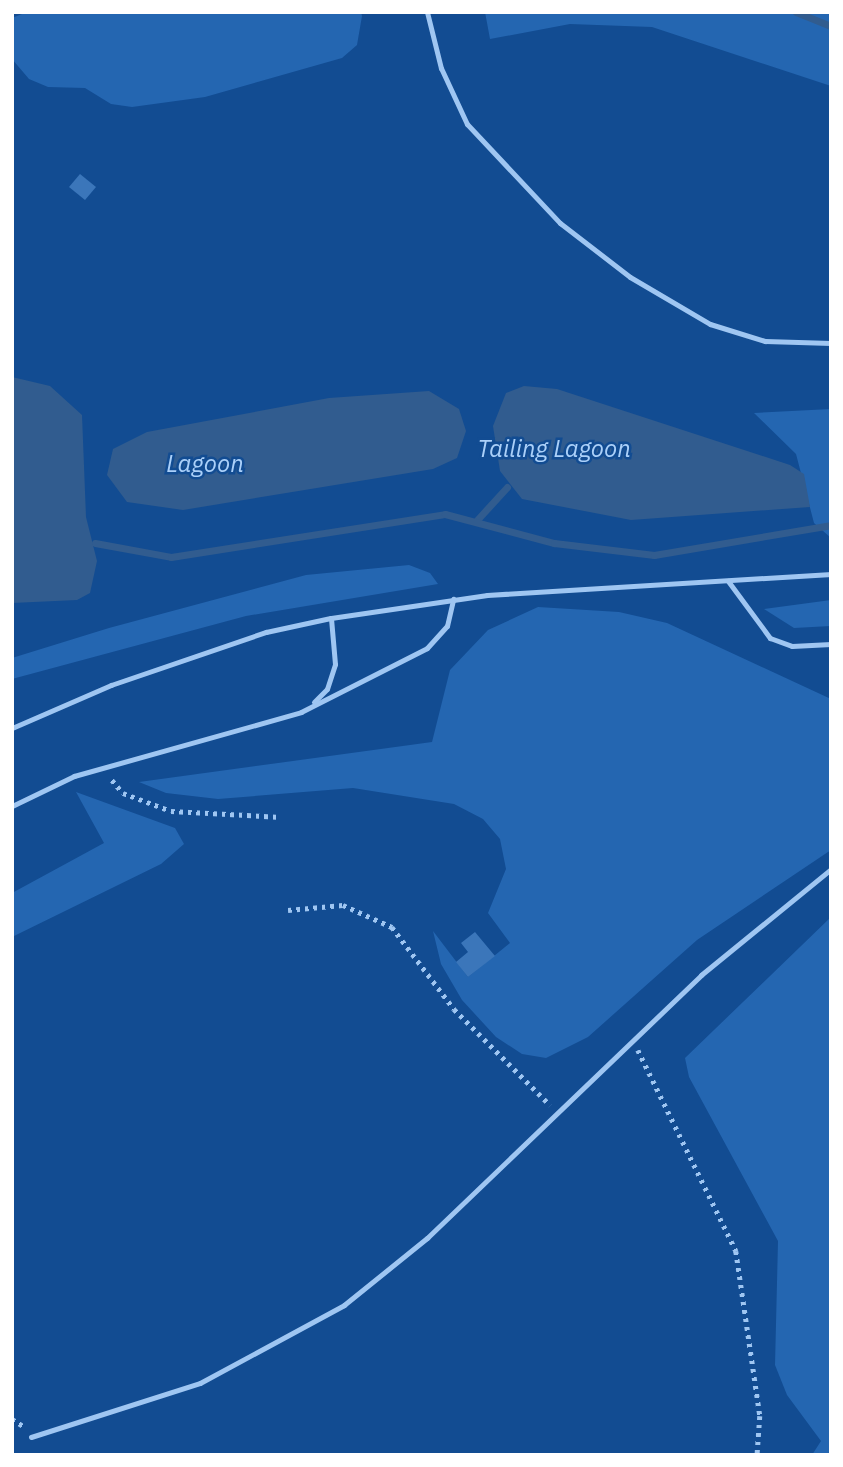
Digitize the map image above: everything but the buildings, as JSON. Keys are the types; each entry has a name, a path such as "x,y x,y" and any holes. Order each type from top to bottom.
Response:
{"lane":[{"path":"427,12 441,68 467,124 560,223 630,277 710,324 765,341 831,344"},
{"path":"12,728 124,680 266,632 331,618 453,599 831,574"},
{"path":"728,581 770,638 792,646 831,644"},
{"path":"12,806 105,766 301,712 427,648 447,626 453,599"},
{"path":"301,712 330,684 331,618"},
{"path":"31,1437 200,1383 322,1320 427,1238 631,1041 831,869"}],"path":[{"path":"105,766 116,787 153,806 225,818 281,817"},
{"path":"288,910 343,905 392,927 453,1009 557,1112"},
{"path":"631,1041 694,1155 736,1251 760,1416 757,1455"}],"shaded area":[{"path":"27,12 361,12 362,16 357,45 342,58 205,97 132,107 111,104 85,88 48,87 29,79 12,59 12,18"},
{"path":"485,12 831,12 831,86 652,27 570,24 490,39"},
{"path":"831,409 831,538 814,523 796,454 754,413"},
{"path":"409,565 430,573 438,584 246,616 12,679 12,658 109,628 306,575"},
{"path":"831,600 831,626 794,628 764,609"},
{"path":"538,607 619,612 667,623 831,699 831,850 697,940 588,1037 546,1058 522,1054 496,1037 462,1000 441,964 433,931 468,977 510,943 488,913 506,869 500,839 483,819 454,804 353,788 218,799 166,793 139,782 432,742 450,670 488,630"},
{"path":"76,792 175,828 184,844 161,864 12,937 12,893 104,843"},
{"path":"831,917 831,1455 812,1455 821,1441 787,1395 775,1365 778,1241 689,1077 685,1058"}],"water":[{"path":"12,377 50,386 82,415 86,517 97,561 90,593 77,600 12,603"},
{"name":"Tailing Lagoon","path":"524,386 557,389 790,465 804,474 810,507 631,520 522,499 500,471 493,426 506,393"},
{"name":"Lagoon","path":"429,391 459,409 466,431 457,458 433,469 183,510 127,502 107,475 113,449 147,432 329,398"}],"waterway":[{"path":"796,12 831,26"},
{"path":"476,521 507,487"},
{"path":"95,543 171,557 445,514 554,543 654,555 831,525"}]}
